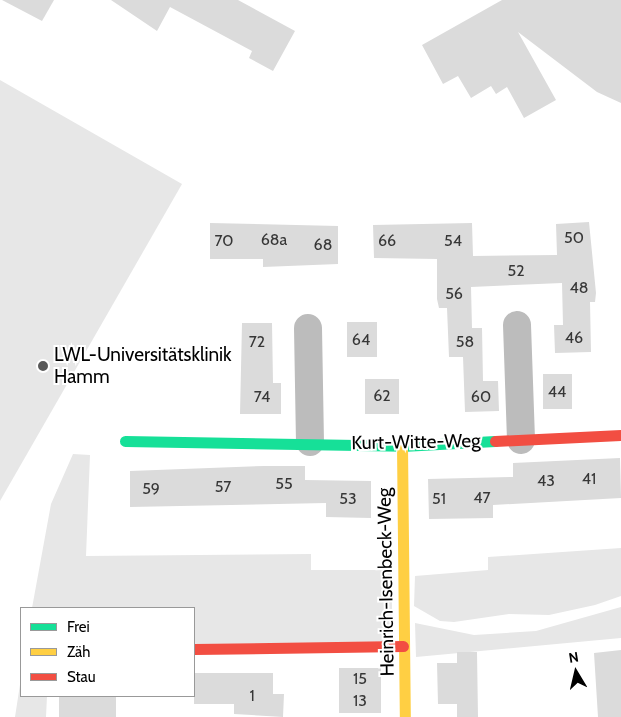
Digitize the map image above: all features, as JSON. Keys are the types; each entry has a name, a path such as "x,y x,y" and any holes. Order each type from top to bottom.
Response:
{"street":[{"path":"517,325 521,440"},
{"path":"308,328 310,442"},
{"name":"Kurt-Witte-Weg","path":"125,441 310,442 402,446 621,434"},
{"name":"Heinrich-Isenbeck-Weg","path":"402,446 405,717"},
{"path":"195,649 403,646"}],"shaded area":[{"path":"0,80 182,184 0,501"},
{"path":"73,454 90,455 86,556 311,554 311,570 391,570 393,642 195,646 195,607 32,607 51,504"},
{"path":"621,548 621,596 595,605 549,615 509,614 454,622 440,621 414,606 415,576 488,570 488,557"},
{"path":"621,607 621,638 416,657 415,623 474,635 536,631"},
{"path":"20,684 20,697 47,697 46,717 15,717"}],"building":[{"path":"2,0 54,0 42,21"},
{"path":"111,0 238,0 295,31 273,71 249,58 252,51 170,7 157,31"},
{"path":"502,0 621,0 621,103 597,92 518,32 556,100 524,118 507,87 496,94 491,86 471,98 458,76 443,84 422,45"},
{"path":"589,222 596,293 595,302 590,302 591,352 555,353 554,325 563,325 562,283 471,287 472,328 482,328 483,381 498,381 499,411 465,412 463,357 449,357 447,308 439,308 437,299 437,259 374,258 373,225 472,223 473,256 557,255 556,224"},
{"path":"210,223 338,226 338,264 263,267 263,259 210,259"},
{"path":"347,322 377,322 377,357 347,357"},
{"path":"242,323 272,323 273,383 281,383 281,414 240,414"},
{"path":"543,374 572,374 572,409 543,409"},
{"path":"365,379 399,379 399,414 365,414"},
{"path":"620,458 621,498 493,505 493,518 429,519 428,479 513,477 513,463"},
{"path":"305,466 305,480 371,481 371,518 326,517 326,503 130,507 130,471"},
{"path":"621,650 621,717 598,717 594,653"},
{"path":"457,652 477,652 478,717 457,717 457,704 438,704 437,663 457,663"},
{"path":"339,668 381,668 381,713 339,713"},
{"path":"195,673 273,673 273,694 284,694 283,717 234,714 234,704 194,704"},
{"path":"59,697 116,697 116,717 59,717"}],"traffic: fast":[{"path":"125,441 402,446 495,441"}],"traffic: slow":[{"path":"402,446 405,717"}],"traffic: jam":[{"path":"495,441 621,435"},
{"path":"195,649 403,646"}],"place":[{"name":"LWL-Universitätsklinik Hamm","path":"43,366"}]}
